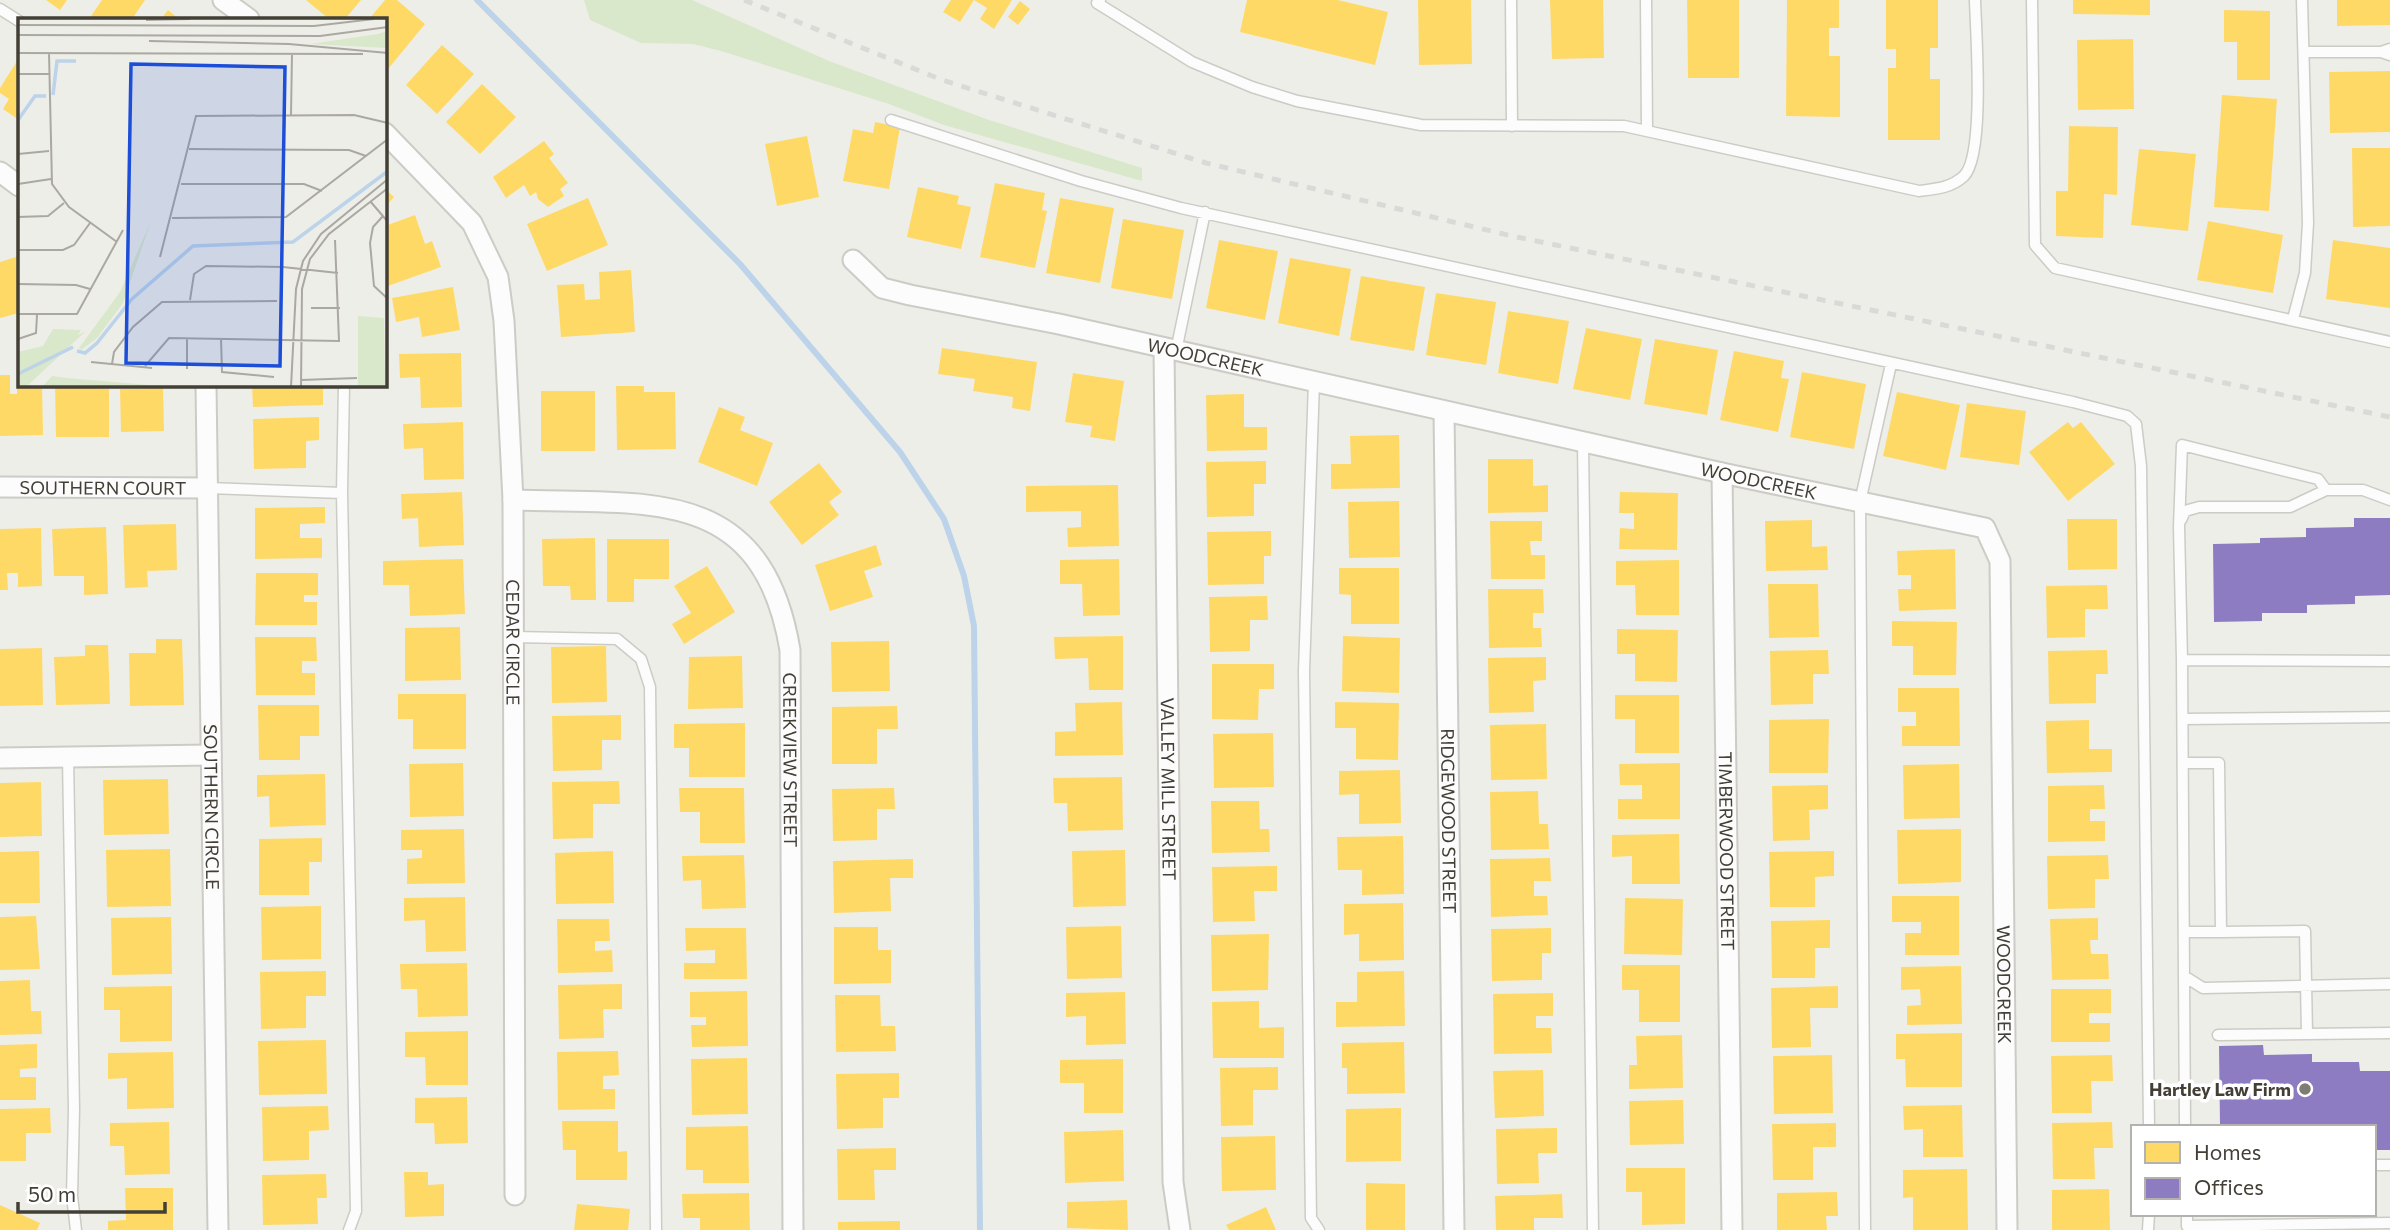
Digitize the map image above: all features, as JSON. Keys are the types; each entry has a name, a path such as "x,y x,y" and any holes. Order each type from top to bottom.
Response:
{"street":[{"path":"223,0 248,18"},
{"name":"CEDAR CIRCLE","path":"387,135 472,223 498,277 504,321 513,500 515,1195"},
{"path":"0,172 18,185"},
{"name":"WOODCREEK","path":"853,260 882,288 1170,349 1722,473 1985,528 2000,561 2007,1230"},
{"name":"VALLEY MILL STREET","path":"1170,349 1173,1182 1180,1230"},
{"name":"SOUTHERN CIRCLE","path":"206,387 218,1230"},
{"name":"RIDGEWOOD STREET","path":"1444,411 1454,1230"},
{"name":"TIMBERWOOD STREET","path":"1722,473 1732,1230"},
{"name":"SOUTHERN COURT","path":"0,487 208,488"},
{"name":"CREEKVIEW STREET","path":"513,500 654,505 690,512 726,528 747,545 780,603 790,663 793,1230"},
{"path":"0,758 211,755"}],"lane":[{"path":"1100,0 1097,3 1192,62 1297,102 1421,125 1624,126 1919,191 1946,188 1965,174 1976,149 1975,0"},
{"path":"1511,0 1512,126"},
{"path":"1646,0 1647,130"},
{"path":"2032,0 2035,245 2055,268 2390,342"},
{"path":"2293,319 2305,273 2308,223 2302,0"},
{"path":"0,9 18,20"},
{"path":"2304,52 2387,52"},
{"path":"891,120 1082,181 1205,212 2127,416 2136,424 2141,467 2149,1125"},
{"path":"1170,349 1205,212"},
{"path":"1865,1230 1860,502 1891,364"},
{"path":"1314,382 1304,671 1311,1218 1319,1230"},
{"path":"344,387 342,493 356,1211 349,1230"},
{"path":"1583,442 1593,1230"},
{"path":"2185,1125 2179,527 2182,445 2318,479 2326,490"},
{"path":"208,488 342,493"},
{"path":"2179,527 2185,511 2199,507 2290,507 2326,490 2363,490 2390,500"},
{"path":"513,637 617,639 640,659 650,687 656,1230"},
{"path":"2182,660 2390,661"},
{"path":"2183,719 2390,717"},
{"path":"68,757 74,1110 72,1196 76,1230"},
{"path":"2183,763 2219,763 2221,932"},
{"path":"2184,932 2305,931 2307,1034"},
{"path":"2184,976 2203,988 2390,984"},
{"path":"2218,1035 2390,1033"},
{"path":"2187,1216 2187,1226 2237,1228 2390,1223"}],"green space":[{"path":"584,0 692,0 829,61 989,120 1142,168 1142,181 944,125 889,104 721,51 693,44 641,43 590,20"}],"building: Homes":[{"path":"46,0 67,0 60,10"},
{"path":"102,0 145,0 133,18 90,18"},
{"path":"306,0 361,0 346,18 328,18"},
{"path":"385,0 397,0 425,24 388,69 387,18 370,18"},
{"path":"951,0 974,0 960,22 943,12"},
{"path":"974,0 1012,0 994,29 980,19 987,8"},
{"path":"1247,0 1338,0 1388,12 1375,65 1240,32"},
{"path":"1418,0 1471,0 1472,64 1419,65"},
{"path":"1550,0 1603,0 1604,58 1552,59"},
{"path":"1687,0 1739,0 1739,78 1688,78"},
{"path":"1787,0 1839,0 1839,28 1829,28 1829,56 1840,56 1840,117 1786,116"},
{"path":"1886,0 1938,0 1938,48 1930,48 1930,79 1940,79 1940,140 1888,140 1888,68 1896,68 1896,49 1886,49"},
{"path":"2073,0 2150,0 2150,15 2073,14"},
{"path":"2337,0 2390,0 2390,25 2337,26"},
{"path":"1020,1 1030,9 1018,25 1008,17"},
{"path":"168,10 178,18 162,18"},
{"path":"2224,10 2270,11 2270,80 2237,80 2237,42 2224,42"},
{"path":"2133,39 2134,109 2078,110 2077,40"},
{"path":"442,45 474,74 437,114 406,85"},
{"path":"18,60 18,119 3,109 9,99 0,93 0,88"},
{"path":"2390,71 2390,132 2330,133 2329,72"},
{"path":"482,84 516,117 480,154 446,122"},
{"path":"2222,95 2277,99 2269,211 2214,207"},
{"path":"875,122 900,127 889,189 843,181 853,129 873,133"},
{"path":"2069,126 2118,127 2117,195 2104,194 2103,238 2056,236 2056,191 2068,191"},
{"path":"807,136 819,197 777,206 765,144"},
{"path":"544,141 554,154 549,158 568,183 560,189 564,196 548,207 538,199 536,192 530,196 524,185 506,198 493,177"},
{"path":"2352,148 2390,148 2390,226 2353,227"},
{"path":"2139,149 2196,154 2188,231 2131,225"},
{"path":"995,183 1045,193 1042,210 1047,211 1035,268 980,257"},
{"path":"918,187 959,196 957,204 971,207 961,249 907,237"},
{"path":"387,191 394,197 387,205"},
{"path":"588,198 608,245 547,271 527,224"},
{"path":"1060,198 1114,208 1100,283 1046,273"},
{"path":"415,215 425,244 432,241 441,267 387,286 387,225"},
{"path":"1123,219 1184,230 1172,299 1111,288"},
{"path":"2208,221 2283,235 2273,293 2197,280"},
{"path":"1219,240 1278,251 1265,320 1206,308"},
{"path":"2333,240 2390,248 2390,308 2326,299"},
{"path":"18,256 18,313 0,318 0,262"},
{"path":"1290,258 1351,269 1339,336 1278,323"},
{"path":"631,270 635,332 561,337 557,285 584,284 585,300 600,299 599,272"},
{"path":"1361,276 1425,287 1414,351 1350,340"},
{"path":"453,287 460,330 422,337 419,317 396,322 392,298"},
{"path":"1436,293 1496,302 1486,365 1426,355"},
{"path":"1508,311 1569,321 1558,384 1498,373"},
{"path":"1586,328 1642,339 1630,400 1573,389"},
{"path":"1655,339 1718,350 1707,415 1644,404"},
{"path":"942,348 1037,362 1030,411 1012,408 1013,397 973,391 975,379 938,374"},
{"path":"1734,351 1784,361 1781,378 1789,379 1778,432 1720,420"},
{"path":"461,353 462,407 421,408 420,377 400,378 399,354"},
{"path":"1802,372 1866,384 1854,449 1790,437"},
{"path":"1073,373 1124,381 1115,441 1090,437 1092,426 1065,422"},
{"path":"0,375 10,375 10,394 17,394 17,385 42,387 43,435 0,436"},
{"path":"616,386 644,386 644,392 675,392 676,449 617,450"},
{"path":"55,387 109,389 109,437 56,437"},
{"path":"252,387 323,387 323,405 253,407"},
{"path":"163,388 164,431 121,432 120,389"},
{"path":"541,391 595,391 595,451 541,451"},
{"path":"1897,392 1960,405 1946,470 1883,456"},
{"path":"1244,394 1244,427 1267,427 1267,450 1207,451 1206,395"},
{"path":"1967,403 2026,411 2019,465 1960,457"},
{"path":"719,407 745,417 740,430 773,443 757,486 698,462"},
{"path":"319,417 319,440 306,441 306,468 254,469 253,419"},
{"path":"463,422 464,479 424,480 423,448 404,449 403,424"},
{"path":"2068,422 2073,428 2081,422 2115,464 2068,501 2029,452"},
{"path":"1399,435 1400,488 1331,489 1331,464 1351,464 1350,436"},
{"path":"1488,459 1533,459 1533,486 1548,485 1548,512 1488,513"},
{"path":"1266,461 1266,484 1254,484 1254,516 1207,517 1206,462"},
{"path":"819,463 842,492 829,502 839,515 802,545 769,502"},
{"path":"1118,485 1119,546 1068,547 1067,528 1081,527 1081,511 1026,512 1026,486"},
{"path":"462,492 464,545 419,547 418,518 402,519 401,494"},
{"path":"1620,492 1678,493 1677,550 1619,549 1620,528 1634,529 1634,513 1619,513"},
{"path":"1399,501 1400,557 1349,558 1348,502"},
{"path":"325,507 325,523 300,524 300,538 322,538 322,558 255,559 255,508"},
{"path":"2067,519 2117,519 2117,569 2068,570"},
{"path":"1812,520 1812,547 1827,546 1828,570 1766,571 1765,521"},
{"path":"1490,521 1542,521 1542,541 1530,541 1531,555 1545,555 1545,579 1491,579"},
{"path":"176,524 177,570 147,571 148,587 125,588 123,525"},
{"path":"106,527 108,594 84,595 84,576 54,576 52,529"},
{"path":"41,528 42,586 18,587 18,573 7,573 8,590 0,590 0,529"},
{"path":"1271,531 1271,556 1264,556 1264,584 1208,585 1207,532"},
{"path":"595,538 596,600 571,600 570,586 543,586 542,539"},
{"path":"607,539 669,539 669,579 634,579 634,602 607,602"},
{"path":"876,545 882,565 864,571 873,597 830,611 815,565"},
{"path":"1955,549 1956,609 1899,611 1898,589 1911,589 1911,575 1898,575 1897,551"},
{"path":"463,559 465,614 410,616 409,585 383,585 383,561"},
{"path":"1119,559 1120,615 1083,616 1082,584 1060,584 1060,560"},
{"path":"1679,560 1679,615 1636,615 1635,585 1616,585 1616,561"},
{"path":"707,566 735,612 684,644 672,624 691,613 674,586"},
{"path":"1339,568 1399,568 1399,624 1351,624 1351,595 1339,594"},
{"path":"256,573 318,573 318,595 304,595 304,602 317,602 317,625 255,625"},
{"path":"1768,584 1818,584 1819,637 1769,638"},
{"path":"2107,585 2108,609 2085,609 2085,637 2047,638 2046,586"},
{"path":"1488,589 1543,589 1544,613 1533,613 1533,628 1541,628 1542,647 1489,648"},
{"path":"1267,596 1268,620 1250,620 1250,651 1210,652 1209,597"},
{"path":"1892,621 1957,622 1956,675 1913,675 1913,646 1892,646"},
{"path":"460,627 461,680 405,681 405,628"},
{"path":"1617,629 1678,630 1677,682 1635,681 1635,654 1617,654"},
{"path":"1123,636 1123,690 1089,690 1088,658 1055,659 1054,637"},
{"path":"1343,636 1400,638 1399,693 1342,691"},
{"path":"255,637 316,637 317,661 302,661 302,673 315,673 315,695 256,695"},
{"path":"156,639 182,639 184,705 130,706 129,653 156,653"},
{"path":"889,641 890,691 832,692 831,642"},
{"path":"85,645 108,645 110,704 56,705 54,657 85,656"},
{"path":"606,646 607,702 552,703 551,647"},
{"path":"42,648 43,705 0,706 0,649"},
{"path":"1828,650 1829,674 1813,674 1813,704 1771,705 1770,651"},
{"path":"2107,650 2108,674 2096,674 2096,703 2049,704 2048,651"},
{"path":"742,656 743,708 688,709 689,657"},
{"path":"1546,657 1546,680 1533,681 1534,712 1489,713 1488,658"},
{"path":"1212,664 1274,664 1274,689 1259,689 1258,720 1212,719"},
{"path":"1898,688 1959,688 1960,746 1902,746 1902,726 1916,726 1916,712 1898,712"},
{"path":"398,694 466,694 466,749 413,749 413,719 398,719"},
{"path":"1615,695 1679,695 1679,753 1635,753 1635,719 1615,719"},
{"path":"1122,702 1123,755 1055,756 1055,732 1076,731 1075,703"},
{"path":"1335,702 1399,703 1398,760 1356,759 1356,728 1335,728"},
{"path":"258,705 319,705 319,736 300,736 300,760 259,760"},
{"path":"897,706 898,729 877,729 877,764 832,764 832,707"},
{"path":"621,715 621,740 602,740 602,770 553,771 552,716"},
{"path":"1829,719 1828,773 1769,773 1769,720"},
{"path":"2089,720 2089,749 2112,749 2112,772 2047,773 2046,721"},
{"path":"745,723 745,777 689,777 689,748 674,748 674,724"},
{"path":"1546,724 1547,779 1491,780 1490,725"},
{"path":"1273,733 1274,787 1214,788 1213,734"},
{"path":"463,763 464,816 410,817 409,764"},
{"path":"1680,763 1680,819 1618,819 1618,799 1642,799 1642,785 1620,785 1619,764"},
{"path":"1959,764 1960,818 1904,819 1903,765"},
{"path":"1400,770 1401,823 1359,824 1359,794 1339,795 1339,771"},
{"path":"325,774 326,825 270,827 269,796 257,797 257,775"},
{"path":"1122,777 1123,830 1068,831 1067,803 1054,803 1053,778"},
{"path":"168,779 169,834 104,835 103,780"},
{"path":"619,781 620,804 593,804 593,838 553,839 552,782"},
{"path":"41,782 42,836 0,837 0,783"},
{"path":"1828,785 1828,809 1809,810 1810,840 1773,841 1772,786"},
{"path":"2104,785 2105,809 2090,809 2090,821 2105,821 2105,841 2048,842 2048,786"},
{"path":"679,788 744,788 745,843 700,843 700,812 680,812"},
{"path":"894,788 895,809 877,809 877,840 833,841 832,789"},
{"path":"1538,791 1539,824 1548,824 1549,849 1491,850 1490,792"},
{"path":"1211,801 1259,801 1260,829 1269,829 1270,852 1212,853"},
{"path":"464,829 465,883 407,884 407,859 422,858 422,850 401,850 401,830"},
{"path":"1961,829 1961,882 1898,884 1897,830"},
{"path":"1679,834 1680,884 1632,884 1632,856 1612,857 1612,835"},
{"path":"1403,836 1404,894 1362,895 1362,870 1338,870 1337,837"},
{"path":"322,838 322,862 309,862 309,895 259,895 259,839"},
{"path":"170,849 171,906 107,907 106,850"},
{"path":"1125,850 1126,906 1073,907 1072,851"},
{"path":"39,851 40,903 0,903 0,852"},
{"path":"613,851 614,903 556,904 555,853"},
{"path":"1834,851 1834,876 1815,877 1815,907 1770,907 1769,852"},
{"path":"744,855 746,908 702,909 701,880 683,881 682,856"},
{"path":"2108,855 2109,879 2095,879 2095,908 2048,909 2047,856"},
{"path":"1550,858 1551,881 1534,881 1534,896 1547,896 1548,915 1491,917 1490,859"},
{"path":"913,859 913,878 890,878 891,911 834,913 833,861"},
{"path":"1277,866 1277,891 1254,891 1255,921 1213,922 1212,867"},
{"path":"1892,896 1959,896 1959,955 1905,955 1905,933 1921,933 1921,922 1892,922"},
{"path":"465,897 466,951 426,952 425,920 404,921 404,898"},
{"path":"1625,898 1683,899 1682,955 1624,954"},
{"path":"1403,903 1404,960 1359,961 1359,934 1344,935 1344,904"},
{"path":"321,906 321,959 262,960 261,907"},
{"path":"36,916 40,969 0,970 0,917"},
{"path":"171,917 172,974 112,975 111,918"},
{"path":"2098,918 2098,940 2090,940 2091,954 2108,954 2109,979 2052,980 2050,919"},
{"path":"557,919 609,919 610,941 595,941 595,951 612,950 613,972 558,973"},
{"path":"1830,920 1830,948 1815,948 1815,978 1772,978 1771,921"},
{"path":"1121,926 1122,978 1067,979 1066,927"},
{"path":"834,927 878,927 878,950 891,950 891,983 834,984"},
{"path":"685,928 746,928 747,979 684,979 684,963 715,963 715,950 686,951"},
{"path":"1551,928 1551,953 1542,953 1542,980 1492,981 1491,929"},
{"path":"1269,934 1268,990 1212,991 1211,935"},
{"path":"467,963 468,1016 418,1017 417,989 401,989 400,964"},
{"path":"1622,965 1680,965 1680,1022 1639,1022 1639,990 1622,990"},
{"path":"1961,966 1962,1024 1907,1025 1907,1006 1921,1005 1920,989 1901,990 1901,967"},
{"path":"326,971 326,996 306,996 306,1028 261,1029 260,972"},
{"path":"1404,971 1405,1026 1336,1027 1336,1002 1357,1002 1357,972"},
{"path":"30,980 31,1011 41,1011 42,1034 0,1035 0,981"},
{"path":"622,984 622,1009 603,1009 604,1038 559,1039 558,985"},
{"path":"172,986 172,1041 120,1042 120,1010 104,1010 104,987"},
{"path":"1838,986 1838,1008 1810,1008 1811,1047 1772,1048 1771,988"},
{"path":"2051,989 2111,989 2111,1013 2089,1013 2089,1023 2110,1023 2110,1042 2051,1042"},
{"path":"747,991 748,1046 692,1047 691,1025 706,1025 706,1017 690,1017 690,992"},
{"path":"1125,992 1126,1044 1086,1045 1086,1016 1066,1017 1066,993"},
{"path":"1553,993 1553,1016 1536,1016 1536,1028 1551,1028 1552,1053 1494,1054 1493,994"},
{"path":"835,995 880,995 881,1026 895,1026 896,1051 836,1052"},
{"path":"1259,1001 1259,1028 1284,1027 1284,1058 1213,1058 1212,1002"},
{"path":"468,1031 468,1085 426,1085 425,1057 405,1057 405,1032"},
{"path":"1962,1033 1962,1087 1906,1087 1905,1059 1896,1059 1896,1034"},
{"path":"1682,1035 1683,1088 1629,1089 1629,1065 1637,1065 1636,1036"},
{"path":"326,1040 327,1094 259,1095 258,1041"},
{"path":"1404,1042 1405,1093 1347,1094 1347,1068 1342,1068 1342,1043"},
{"path":"37,1044 37,1068 20,1069 20,1077 36,1077 36,1100 0,1100 0,1045"},
{"path":"618,1051 619,1075 603,1076 603,1089 615,1089 615,1109 558,1110 557,1052"},
{"path":"173,1052 174,1108 127,1109 127,1078 108,1079 108,1053"},
{"path":"1832,1055 1833,1113 1774,1114 1773,1056"},
{"path":"2112,1055 2113,1081 2091,1081 2092,1113 2052,1113 2051,1056"},
{"path":"747,1058 748,1114 692,1115 691,1059"},
{"path":"1123,1059 1123,1113 1084,1113 1084,1083 1060,1083 1060,1060"},
{"path":"1278,1067 1278,1090 1253,1090 1253,1125 1221,1126 1220,1068"},
{"path":"1543,1070 1544,1116 1495,1118 1493,1071"},
{"path":"899,1073 899,1098 883,1098 883,1128 837,1129 836,1074"},
{"path":"467,1097 468,1143 435,1144 434,1123 415,1123 415,1098"},
{"path":"1683,1100 1684,1144 1630,1145 1629,1101"},
{"path":"1962,1105 1963,1157 1923,1157 1923,1129 1904,1130 1903,1106"},
{"path":"328,1106 329,1130 309,1131 309,1160 263,1161 262,1107"},
{"path":"50,1108 51,1133 26,1133 26,1161 0,1161 0,1109"},
{"path":"1401,1108 1401,1161 1346,1162 1346,1109"},
{"path":"562,1121 618,1121 618,1152 627,1151 627,1180 576,1180 576,1150 563,1150"},
{"path":"169,1122 170,1174 125,1175 124,1146 110,1146 110,1123"},
{"path":"2112,1122 2113,1148 2094,1148 2095,1179 2053,1179 2052,1123"},
{"path":"1836,1123 1836,1147 1813,1147 1813,1180 1773,1180 1772,1124"},
{"path":"748,1126 749,1183 703,1183 703,1170 686,1170 686,1127"},
{"path":"1557,1128 1557,1153 1538,1153 1539,1183 1497,1184 1496,1129"},
{"path":"1123,1130 1124,1181 1065,1183 1064,1132"},
{"path":"1275,1136 1276,1190 1222,1191 1221,1137"},
{"path":"896,1148 896,1170 874,1170 875,1200 838,1200 837,1149"},
{"path":"1626,1168 1685,1168 1685,1224 1642,1225 1642,1192 1626,1192"},
{"path":"1967,1169 1968,1230 1913,1230 1913,1197 1903,1198 1903,1170"},
{"path":"404,1172 428,1172 428,1185 444,1184 444,1216 405,1217"},
{"path":"326,1174 327,1198 317,1198 318,1224 263,1225 262,1175"},
{"path":"1366,1183 1405,1184 1405,1230 1366,1230"},
{"path":"125,1188 173,1188 173,1230 108,1230 108,1221 126,1220"},
{"path":"2109,1189 2110,1230 2052,1230 2052,1190"},
{"path":"1837,1192 1838,1216 1826,1216 1827,1230 1777,1230 1777,1193"},
{"path":"749,1193 750,1230 700,1230 700,1218 683,1218 682,1194"},
{"path":"1562,1194 1563,1218 1534,1218 1534,1230 1496,1230 1495,1196"},
{"path":"1127,1200 1128,1230 1067,1228 1067,1202"},
{"path":"577,1204 630,1209 628,1230 574,1230"},
{"path":"0,1205 40,1223 37,1230 0,1230"},
{"path":"1266,1207 1276,1230 1229,1230 1226,1225"},
{"path":"900,1221 900,1230 838,1230 838,1222"}],"building: Offices":[{"path":"2354,518 2390,518 2390,595 2355,596 2355,604 2307,605 2307,613 2262,613 2262,621 2214,622 2213,544 2260,543 2260,538 2306,537 2306,528 2354,527"},
{"path":"2263,1045 2264,1055 2312,1054 2312,1062 2359,1062 2360,1071 2390,1071 2390,1150 2376,1150 2376,1125 2220,1125 2219,1046"}],"waterway":[{"path":"477,0 740,264 900,452 944,519 964,576 974,626 980,1230"}],"railway":[{"path":"744,0 942,80 1206,163 1512,236 2390,417"}],"place":[{"name":"Hartley Law Firm","path":"2305,1089"}]}
